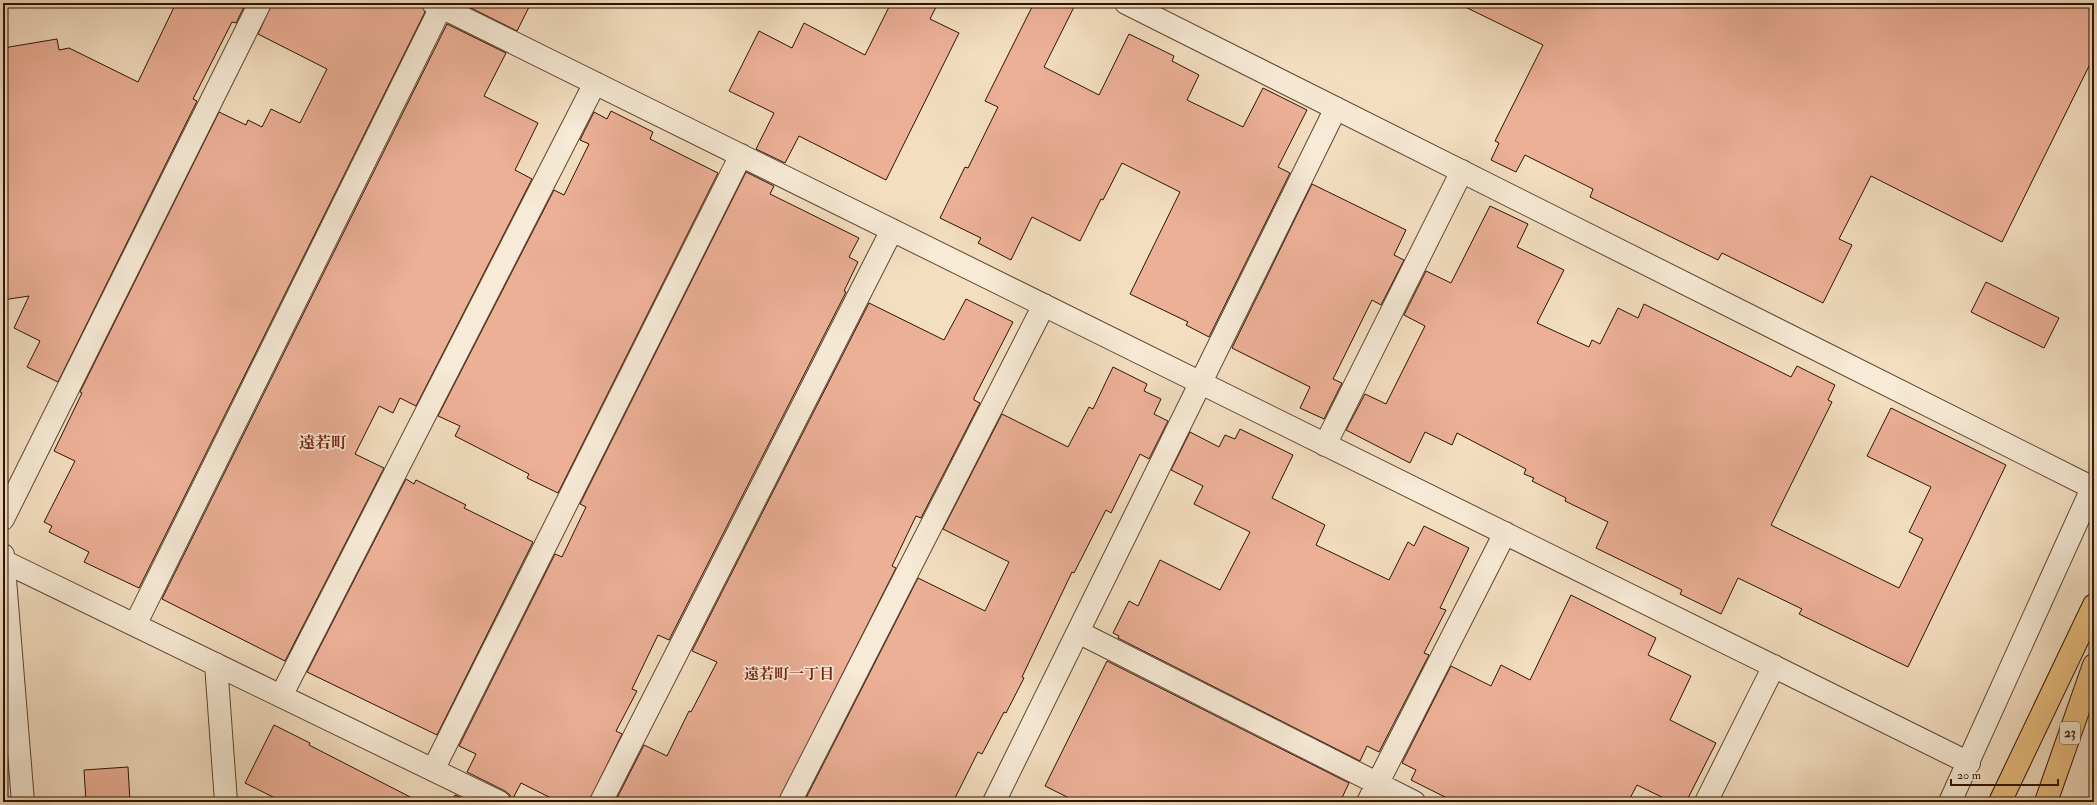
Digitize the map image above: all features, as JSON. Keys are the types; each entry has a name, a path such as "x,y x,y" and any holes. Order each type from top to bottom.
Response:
{"highway":[{"path":"2000,802 2094,605"},
{"name":"23","path":"2046,802 2094,665"}],"street":[{"path":"3,519 260,3"},
{"path":"1126,3 2094,486 1950,802"},
{"path":"134,624 439,4 595,83 1969,763"},
{"path":"281,696 595,83"},
{"path":"994,802 1336,108"},
{"path":"433,770 741,155"},
{"path":"1326,445 1462,171"},
{"path":"601,802 892,230"},
{"path":"790,802 1044,305"},
{"path":"1373,793 1505,533"},
{"path":"3,559 499,802"},
{"path":"3,559 23,802"},
{"path":"1078,632 1373,793 1414,802"},
{"path":"216,664 226,802"},
{"path":"1706,802 1774,666"}],"building":[{"path":"176,3 246,3 236,23 232,22 193,99 197,101 58,382 27,367 40,341 14,328 29,296 3,300 3,48 57,39 59,50 69,48 138,82"},
{"path":"272,3 421,3 425,12 139,588 84,562 89,552 49,532 52,526 44,522 75,461 54,451 82,393 80,392 219,112 246,125 248,120 262,127 271,109 300,123 327,69 258,34"},
{"path":"461,3 531,3 517,31"},
{"path":"891,3 938,3 930,19 959,33 886,180 799,136 785,163 756,149 774,113 729,91 759,31 792,48 804,23 865,55"},
{"path":"1034,3 1076,3 1044,67 1099,95 1129,34 1174,56 1172,61 1199,75 1187,100 1243,127 1263,88 1307,110 1278,167 1290,173 1209,337 1186,325 1188,322 1130,294 1180,192 1122,163 1103,200 1101,199 1080,241 1032,217 1011,260 978,243 981,238 940,218 965,167 968,168 998,107 985,101"},
{"path":"1457,3 2094,3 2094,56 2002,242 1871,176 1839,239 1852,245 1823,303 1722,253 1718,260 1590,197 1593,189 1525,155 1516,172 1491,160 1499,143 1495,141 1543,45"},
{"path":"447,24 506,53 484,96 538,123 515,170 532,179 416,406 400,398 393,413 379,406 355,454 384,468 285,661 162,599"},
{"path":"611,111 653,132 650,139 718,173 558,493 527,478 529,474 455,436 460,426 438,416 554,190 564,195 589,144 580,140 594,112 607,119"},
{"path":"746,172 774,186 770,194 859,238 849,257 858,262 844,291 846,292 669,640 658,635 632,689 637,691 616,731 622,734 589,802 559,802 521,783 511,802 510,795 505,791 467,772 476,754 459,746 555,554 562,557 586,507 580,504"},
{"path":"1312,184 1406,230 1394,255 1404,260 1381,305 1372,300 1333,379 1342,383 1324,419 1300,408 1310,387 1232,348"},
{"path":"1490,206 1528,224 1517,247 1564,270 1537,323 1589,347 1592,340 1600,344 1618,308 1638,318 1644,304 1791,377 1797,366 1835,385 1828,400 1832,402 1771,525 1899,588 1923,539 1909,532 1931,487 1867,456 1891,408 2006,465 1908,667 1799,614 1802,609 1738,578 1721,614 1680,594 1682,590 1596,548 1608,522 1565,501 1566,498 1532,481 1534,478 1524,474 1526,469 1457,433 1452,445 1425,432 1410,463 1346,430 1365,394 1386,404 1425,326 1404,315 1426,271 1451,283"},
{"path":"1986,282 2059,318 2044,348 1971,312"},
{"path":"966,299 1013,322 974,398 974,400 980,403 921,518 916,516 892,566 896,568 778,802 615,802 644,745 667,756 689,711 691,712 717,662 692,651 869,303 944,340"},
{"path":"1113,367 1147,384 1144,391 1161,399 1154,414 1168,421 1149,459 1140,454 1111,513 1106,510 1074,573 1072,572 1022,677 1024,678 1006,713 1004,712 982,754 978,752 953,802 804,802 918,578 985,611 1009,562 943,529 1002,414 1068,447 1089,407 1093,409"},
{"path":"1240,429 1293,455 1272,498 1325,525 1316,545 1389,580 1408,542 1414,546 1424,526 1469,548 1440,608 1446,610 1424,653 1429,655 1379,752 1367,746 1360,761 1118,638 1119,636 1113,633 1129,601 1138,606 1160,560 1220,590 1250,532 1194,504 1203,486 1171,470 1190,432 1219,447 1225,435 1235,439"},
{"path":"406,479 414,484 416,480 466,505 464,508 533,542 437,735 307,672"},
{"path":"1571,595 1656,638 1648,655 1691,676 1670,720 1716,743 1686,802 1672,802 1637,785 1628,802 1455,802 1411,780 1416,770 1402,763 1451,666 1491,686 1501,665 1530,680"},
{"path":"1107,661 1349,783 1340,802 1077,802 1045,786"},
{"path":"274,725 310,743 309,745 420,802 283,802 245,783"},
{"path":"128,767 130,802 86,802 84,770"},
{"path":"455,795 470,802 452,802"}],"district":[{"name":"遠若町","path":"323,443"},
{"name":"遠若町一丁目","path":"789,674"}]}
